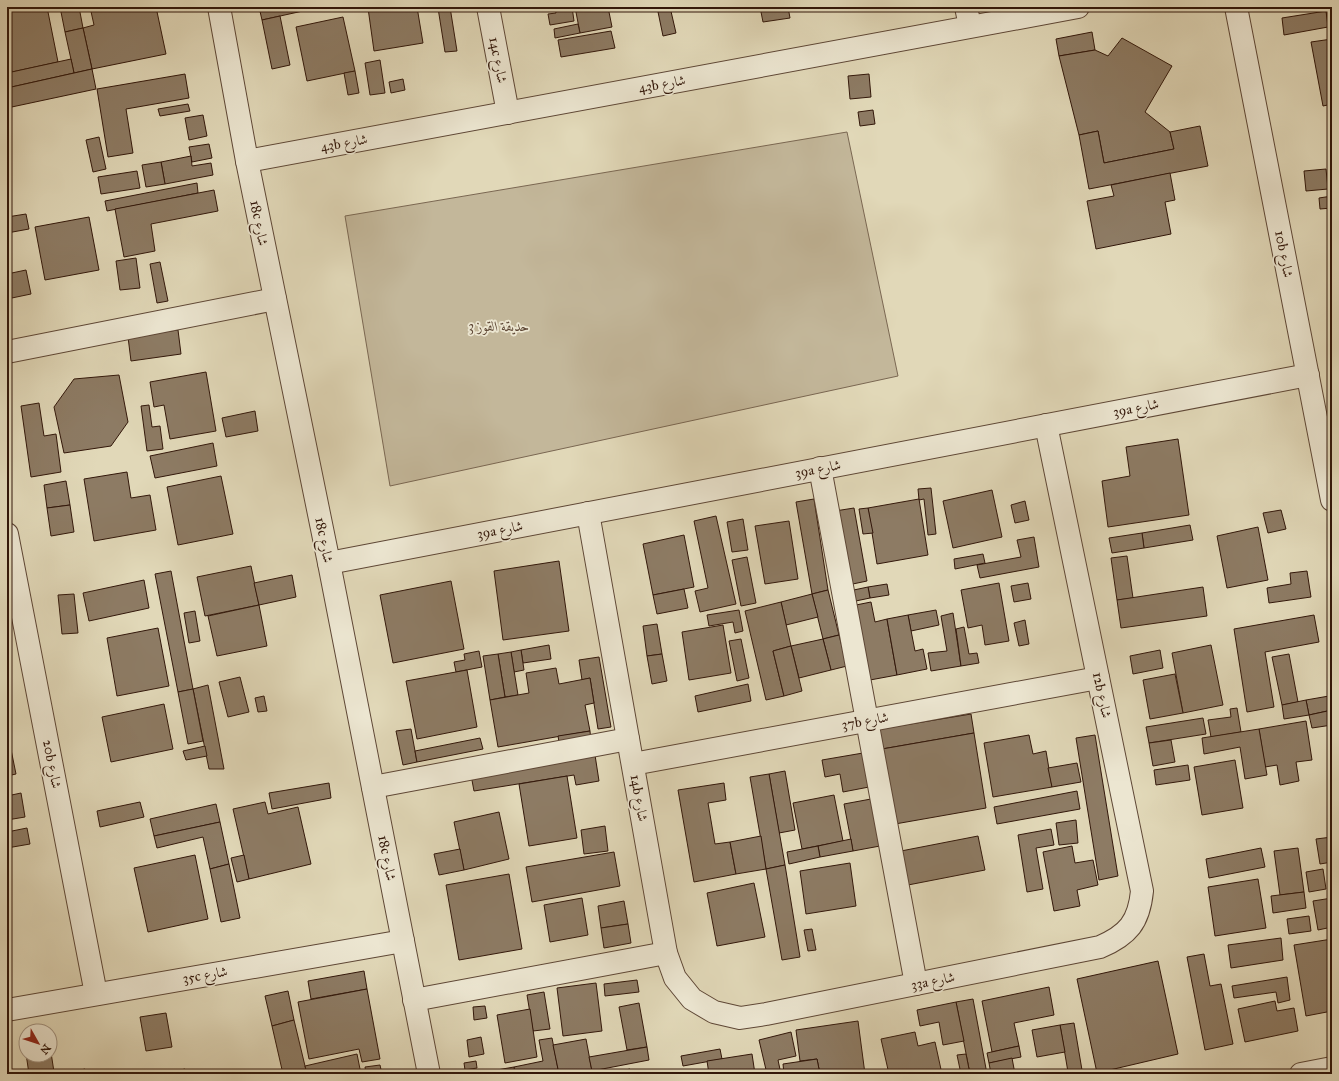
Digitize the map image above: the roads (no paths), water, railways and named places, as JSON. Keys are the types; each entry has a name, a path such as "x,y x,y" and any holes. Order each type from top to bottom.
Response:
{"street":[{"name":"18c شارع","path":"219,7 247,161 329,563 429,1074"},
{"name":"14c شارع","path":"488,7 508,113"},
{"name":"43b شارع","path":"247,161 508,113 968,17 1078,7"},
{"name":"10b شارع","path":"1236,7 1332,500"},
{"path":"7,352 275,299"},
{"name":"39a شارع","path":"329,563 1308,375"},
{"name":"12b شارع","path":"1046,425 1142,890 1141,906 1135,919 1126,932 1114,941 1100,947"},
{"path":"820,468 916,984"},
{"name":"14b شارع","path":"588,513 666,953 675,978 692,999 714,1012 740,1018 766,1014"},
{"name":"20b شارع","path":"7,534 96,994"},
{"name":"37b شارع","path":"633,764 1098,678"},
{"path":"373,787 628,739"},
{"name":"35c شارع","path":"7,1010 403,941"},
{"name":"33a شارع","path":"766,1014 1100,947"},
{"path":"414,1000 666,953"},
{"path":"1301,1074 1332,1068"}],"park label":[{"name":"حديقة القوز 3","path":"499,326"}]}
